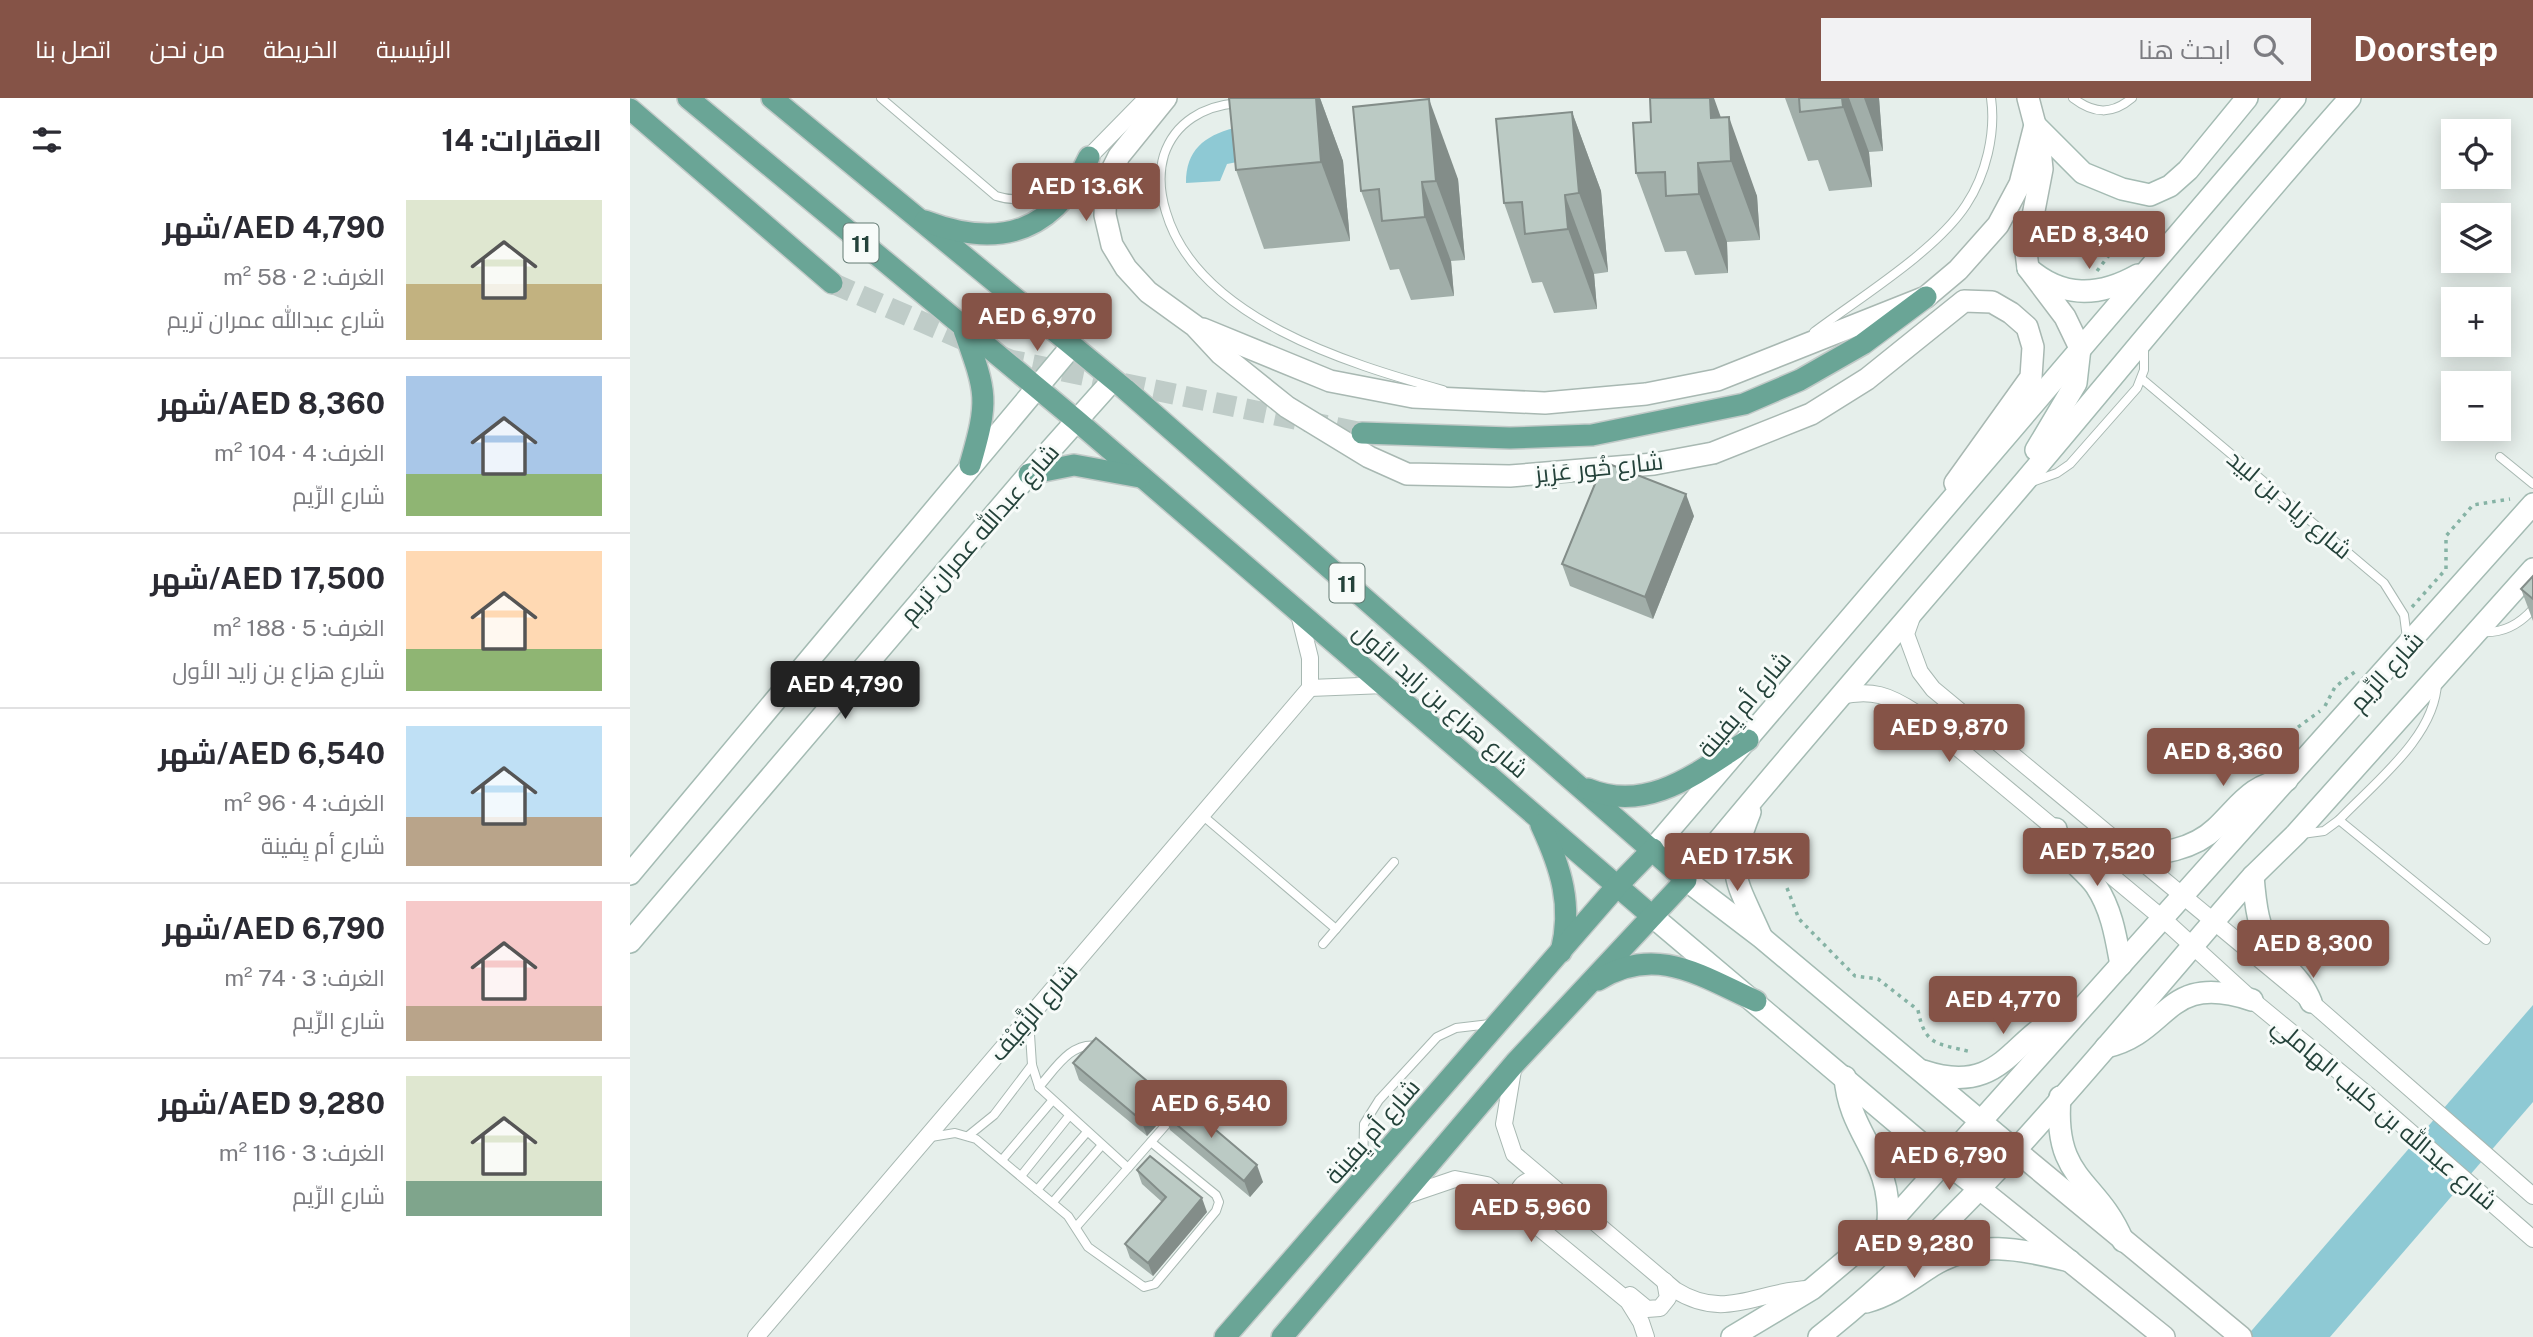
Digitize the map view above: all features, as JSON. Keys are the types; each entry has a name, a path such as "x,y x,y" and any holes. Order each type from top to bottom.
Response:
{"main road":[{"name":"شارع هزاع بن زايد الأول","path":"688,98 1076,420 1652,916 1945,1162 2164,1337"},
{"name":"شارع هزاع بن زايد الأول","path":"772,98 1112,381 1686,880 1762,938 2241,1337"},
{"name":"شارع خُور عَزِيز","path":"1166,98 1119,156 1106,182 1105,215 1112,245 1126,268 1149,292 1195,326 1221,354 1287,407 1369,457 1407,474 1510,475 1654,464 1713,453 1811,414 1867,379 1964,301 1992,302 2011,313 2026,327 2034,347 2031,377 1911,544"},
{"path":"2022,484 2035,452 2076,383 2080,348 2065,317 2028,268 2026,252 2042,169 2028,98"},
{"path":"2035,125 2083,173 2122,189 2150,195 2170,186 2188,170 2247,98"},
{"name":"شارع أم يِفينة","path":"1225,1337 1363,1182 1617,886 1748,740 1911,544 2295,98"},
{"path":"1282,1337 1405,1196 1515,1063 1686,880 1916,605 2144,341 2254,206 2350,98"},
{"path":"630,109 832,283"},
{"path":"1362,433 1510,438 1592,435 1744,404 1800,380 1863,344 1958,270 1998,225 2020,184 2035,125"},
{"path":"913,217 958,231 994,234 1018,232 1040,221 1062,201 1088,157"},
{"path":"2028,268 2056,287 2090,293 2120,285 2149,269"},
{"path":"1195,326 1330,382 1413,397 1545,403 1646,394 1717,380 1926,297"},
{"path":"963,328 982,383 985,407 970,466"},
{"name":"شارع عبدالله عمران تريم","path":"630,874 1070,347"},
{"name":"شارع عبدالله عمران تريم","path":"630,942 1029,474 1112,381"},
{"path":"1029,474 1074,465 1140,477"},
{"name":"شارع الرِّيم","path":"1732,1337 1812,1289 1888,1225 2407,648 2533,504"},
{"name":"شارع الرِّيم","path":"1819,1337 1860,1303 1980,1189 2253,876 2296,834 2533,569"},
{"path":"1581,786 1615,796 1651,794 1676,785 1748,740"},
{"path":"2129,853 2159,853 2200,839 2218,827 2252,790 2287,780"},
{"path":"1757,793 1734,862 1739,885 1762,938"},
{"path":"1537,817 1555,856 1565,893 1566,924 1560,953"},
{"path":"2056,829 2057,841 2065,855 2095,884 2102,896 2112,920 2121,965"},
{"path":"2253,876 2257,908 2270,946 2306,988 2311,1002"},
{"path":"1581,990 1615,969 1654,962 1688,970 1756,1001"},
{"path":"2104,1048 2130,1040 2163,1011 2186,997 2223,992 2252,1000"},
{"path":"1918,1069 1957,1077 1982,1074 2013,1056 2052,1020 2077,1013"},
{"path":"1845,1077 1851,1108 1884,1174 1889,1208 1888,1225"},
{"path":"2060,1097 2060,1135 2064,1153 2082,1184 2108,1213 2123,1241"},
{"path":"1860,1303 1896,1291 1933,1265 1953,1255 1975,1250 1997,1247 2020,1249 2070,1261"}],"street":[{"path":"1088,157 1143,100"},
{"name":"شارع عبدالله بن كليب الهاملي","path":"1916,605 1906,634 1920,672 1933,689 2311,1002 2533,1196"},
{"path":"1299,614 1310,658 1310,688 1385,685"},
{"name":"شارع الزَّفِيْف","path":"756,1337 1310,688"},
{"name":"شارع عبدالله بن كليب الهاملي","path":"1840,696 1863,691 1884,696 1899,701 1926,721 2162,918 2252,1000 2369,1096 2533,1239"},
{"path":"1926,721 1935,707 1949,701"},
{"path":"1515,1063 1505,1108 1507,1140 1525,1166 1665,1281 1695,1301 1723,1306 1812,1289"},
{"path":"1519,1210 1517,1189 1524,1182 1535,1178 1545,1181"},
{"path":"1405,1196 1445,1181 1474,1180 1499,1192 1628,1301 1642,1322 1646,1337"},
{"path":"1590,1270 1608,1277 1642,1305 1653,1310 1665,1304 1668,1298 1665,1281"}],"lane":[{"path":"881,98 987,190 1006,199 1027,200 1046,192 1088,157"},
{"path":"1787,353 1929,244 1966,205 1987,158 1994,118 1991,98"},
{"path":"2073,98 2084,106 2101,111 2118,109 2132,98"},
{"path":"1251,102 1226,104 1201,111 1182,124 1167,145 1160,168 1160,194 1169,225 1183,251 1207,278 1232,299 1261,320 1303,342 1376,372 1483,401"},
{"path":"2022,484 2046,478 2070,464 2142,379 2146,361 2144,341"},
{"name":"شارع زياد بن لبيد","path":"2142,379 2384,583 2404,615 2407,648"},
{"path":"2500,457 2530,482"},
{"path":"2477,631 2506,629 2533,609"},
{"path":"2296,834 2324,831 2340,820 2424,729 2435,705 2437,676"},
{"path":"1202,815 1336,929"},
{"path":"2340,820 2486,940"},
{"path":"1323,944 1395,862"},
{"path":"1029,1017 1032,1065 1039,1087 1128,1168"},
{"path":"1363,1182 1362,1134 1368,1116 1379,1100 1437,1037 1456,1028 1500,1023"},
{"path":"1039,1087 1075,1049 1088,1044 1107,1049"},
{"path":"968,1136 994,1115 1032,1065"},
{"path":"1076,1227 1171,1119 1174,1109 1170,1100 1149,1083"},
{"path":"1002,1160 1052,1101"},
{"path":"1021,1176 1069,1116"},
{"path":"1037,1189 1087,1132"},
{"path":"925,1139 944,1134 968,1136 1053,1202 1076,1227 1088,1247 1144,1287 1155,1283 1216,1211 1219,1202 1216,1195 1151,1142"},
{"path":"1053,1202 1102,1145"}],"path":[{"path":"2090,293 2089,280 2148,204 2150,195"},
{"path":"2404,615 2446,569 2446,536 2473,505 2509,500 2530,482"},
{"path":"2249,775 2282,739 2322,710 2340,682 2364,664"},
{"path":"1787,888 1799,919 1855,976 1878,979 1918,1010 1923,1032 1936,1043 1971,1052"}],"water":[{"path":"1234,128 1237,162 1227,164 1220,181 1186,183 1189,162 1199,146 1214,135"},
{"path":"2533,1005 2533,1102 2330,1337 2246,1337"}],"building":[{"path":"1229,98 1316,98 1321,162 1236,170"},
{"path":"1650,98 1710,98 1711,118 1729,117 1731,161 1698,163 1699,194 1666,196 1665,172 1636,173 1633,123 1651,122"},
{"path":"1799,98 1842,98 1843,107 1800,112"},
{"path":"1429,99 1436,181 1422,182 1425,217 1382,221 1379,189 1361,191 1353,107"},
{"path":"1572,112 1579,193 1565,195 1568,229 1525,234 1522,202 1504,203 1496,119"},
{"path":"1604,462 1686,494 1645,597 1562,564"},
{"path":"2533,576 2533,599 2521,589"},
{"path":"1096,1038 1160,1092 1159,1100 1141,1120 1073,1063"},
{"path":"1172,1102 1179,1108 1184,1103 1257,1165 1244,1181 1164,1114"},
{"path":"1150,1156 1202,1198 1148,1263 1125,1244 1166,1197 1137,1170"}],"tunnel":[{"path":"832,283 1010,360 1362,433"}]}
